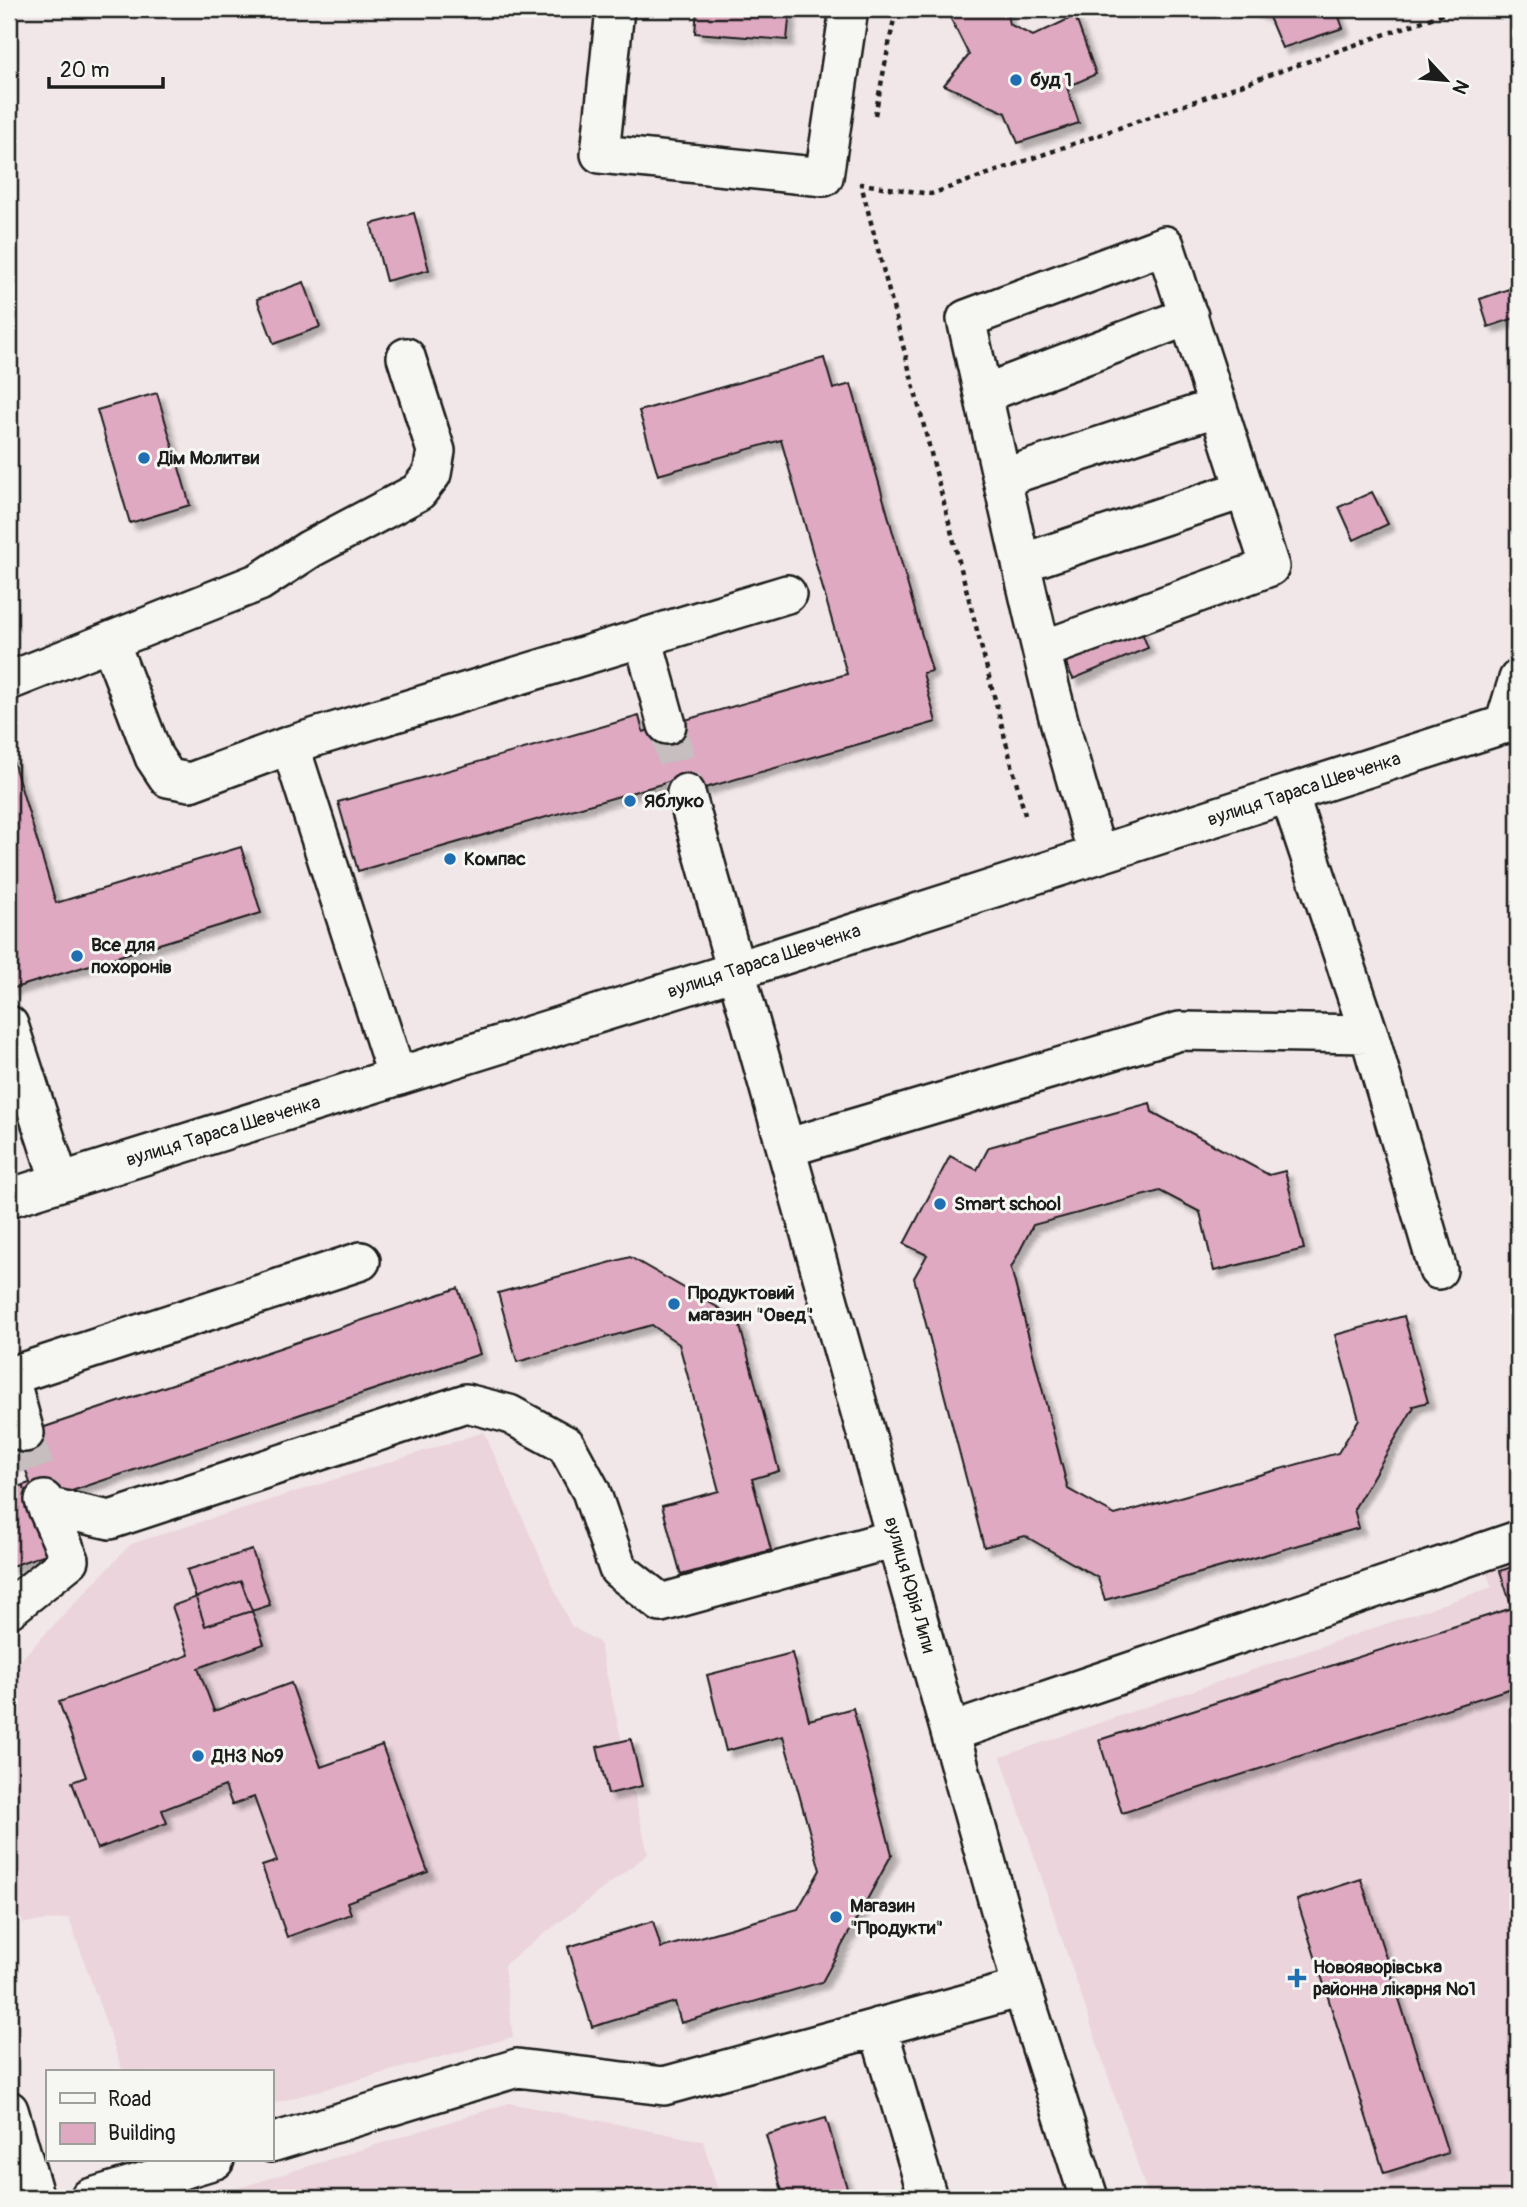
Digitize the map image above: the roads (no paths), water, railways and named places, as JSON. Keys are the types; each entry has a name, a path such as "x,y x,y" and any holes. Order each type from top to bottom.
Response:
{"street":[{"path":"615,9 600,154 824,177 849,9"},
{"path":"1042,650 1270,567 1165,245 966,319 1042,650 1097,855"},
{"path":"983,394 1189,316"},
{"path":"9,681 259,582 310,549 418,492 432,474 436,451 406,357"},
{"path":"1002,478 1219,407"},
{"path":"1022,562 1245,489"},
{"path":"110,642 154,757 168,778 190,782 290,745 787,594"},
{"path":"643,638 667,725"},
{"path":"1511,722 1518,679"},
{"name":"вулиця Тараса Шевченка","path":"9,1198 735,971 1511,722"},
{"path":"290,745 397,1077"},
{"name":"вулиця Юрія Липи","path":"686,793 1022,1988 1089,2198"},
{"path":"1289,794 1370,1034 1438,1270"},
{"path":"9,1025 60,1182"},
{"path":"786,1148 1180,1031 1370,1034"},
{"path":"25,1433 9,1375 361,1261"},
{"path":"9,1609 70,1560 45,1503 110,1520 466,1403 509,1414 566,1445 591,1491 618,1569 661,1602 896,1538"},
{"path":"952,1732 1518,1540"},
{"path":"273,2142 517,2068 664,2086 1022,1988"},
{"path":"878,2027 928,2198"},
{"path":"9,2109 35,2198"},
{"path":"89,2198 208,2162"}],"tunnel":[{"path":"667,725 686,793"},
{"path":"25,1433 44,1500"}],"place":[{"name":"буд 1","path":"1016,80"},
{"name":"Дім Молитви","path":"144,458"},
{"name":"Яблуко","path":"630,801"},
{"name":"Компас","path":"450,859"},
{"name":"Все для похоронів","path":"77,956"},
{"name":"Smart school","path":"940,1204"},
{"name":"Продуктовий магазин \"Овед\"","path":"674,1304"},
{"name":"ДНЗ №9","path":"198,1756"},
{"name":"Магазин \"Продукти\"","path":"836,1917"},
{"name":"Новояворівська районна лікарня №1","path":"1297,1978"}]}
